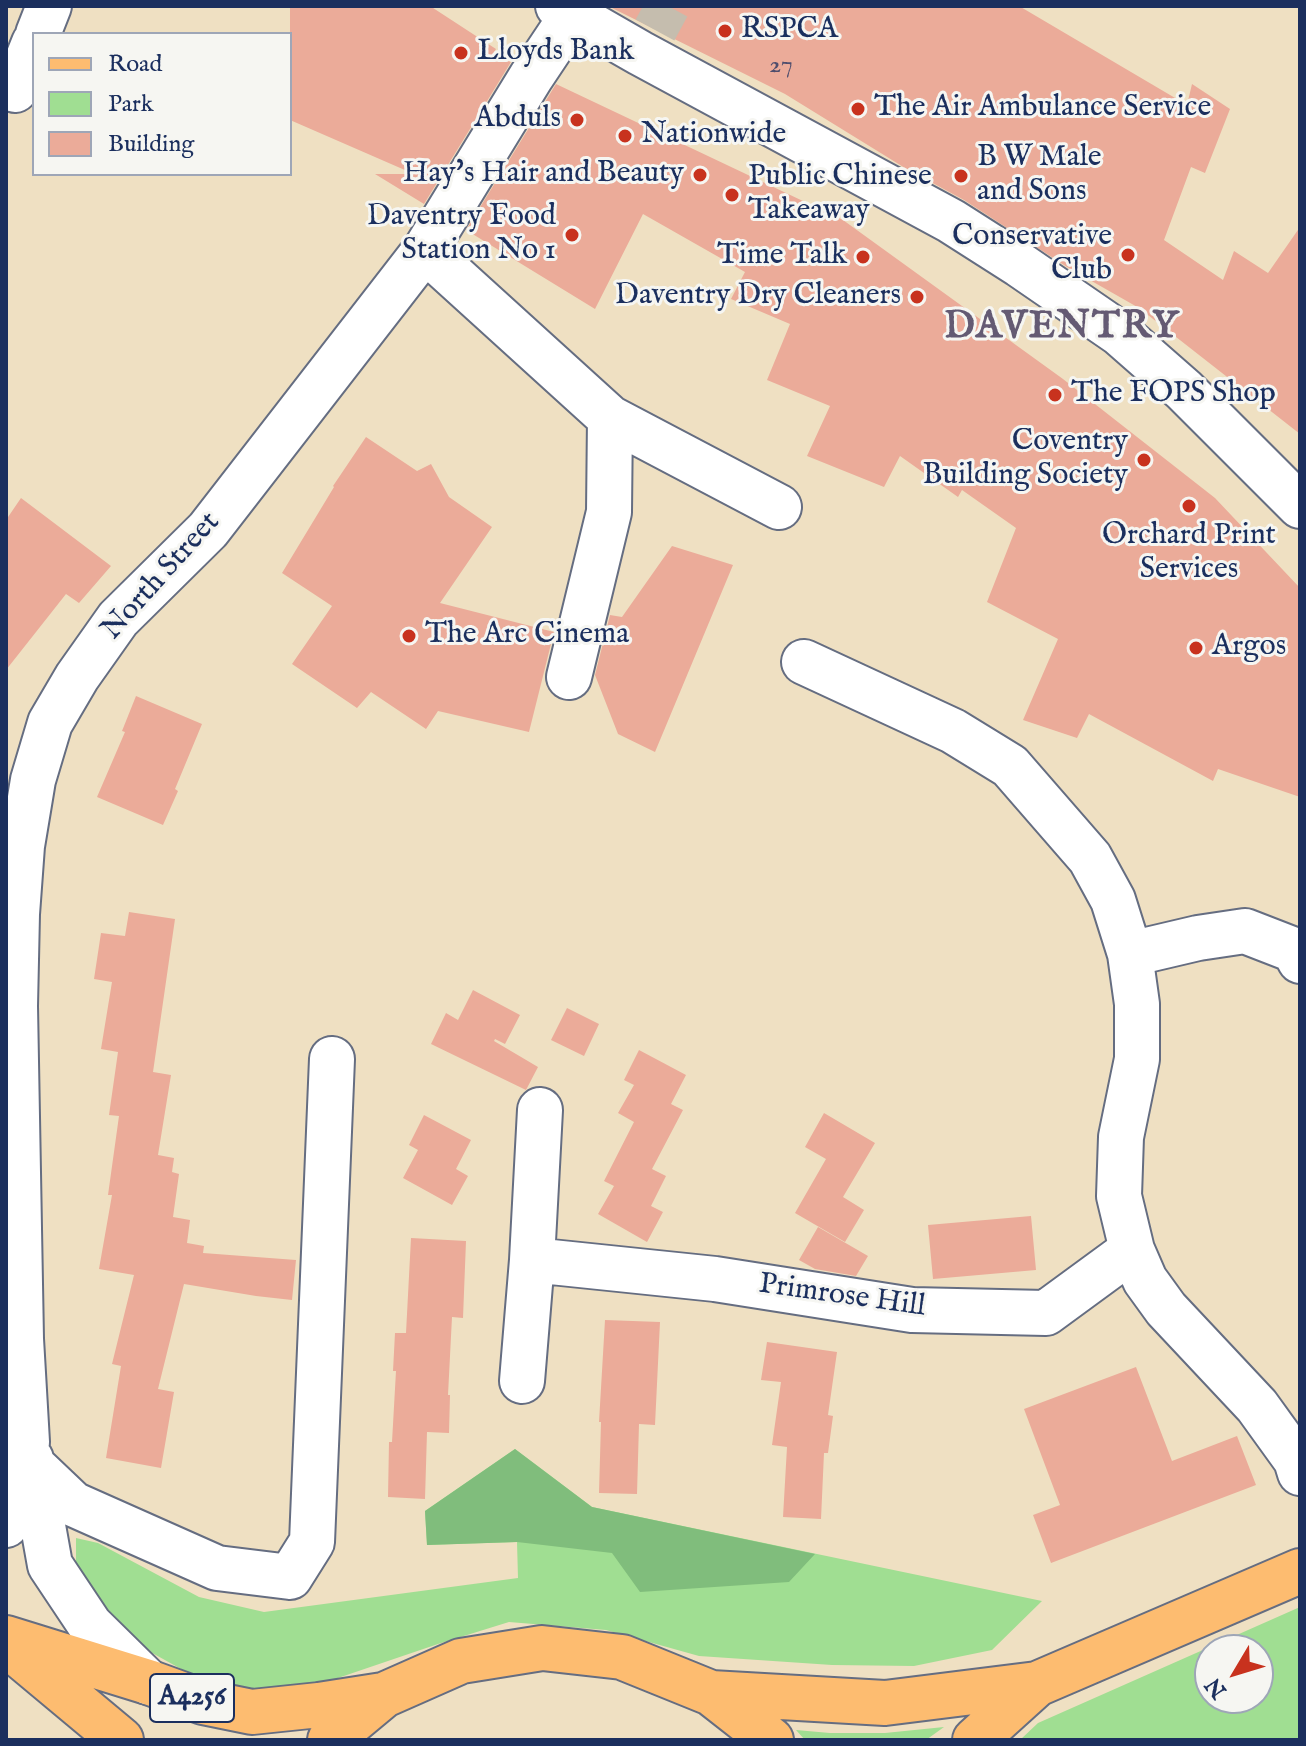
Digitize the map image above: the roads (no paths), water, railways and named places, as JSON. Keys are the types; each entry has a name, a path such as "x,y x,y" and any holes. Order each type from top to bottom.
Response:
{"main road":[{"path":"711,1693 885,1703 1037,1684 1300,1571"},
{"name":"A4256","path":"6,1641 148,1682 203,1702 252,1712 384,1695"},
{"name":"A4256","path":"6,1641 121,1740"},
{"path":"330,1740 384,1695 461,1661 542,1648 622,1657 711,1693 771,1740"},
{"path":"975,1740 1037,1684"}],"street":[{"path":"39,32 49,6"},
{"path":"566,10 648,42 1020,265 1119,333 1184,390 1300,506"},
{"name":"North Street","path":"6,1525 30,1454 14,1340 15,1006 12,911 33,780 50,723 77,677 118,619 208,530 425,250 531,77 566,10"},
{"path":"10,88 32,47"},
{"path":"425,250 610,418 779,507"},
{"path":"569,677 609,512 610,418"},
{"path":"804,662 953,731 1010,766 1090,858 1113,900 1130,954 1137,1004 1137,1059 1121,1137 1119,1196 1132,1250 1145,1280 1166,1309 1257,1406 1296,1460 1300,1473"},
{"path":"1130,954 1245,931 1294,950 1300,961"},
{"path":"30,1454 73,1504 217,1568 290,1577 312,1542 332,1059"},
{"path":"522,1381 540,1110"},
{"name":"Primrose Hill","path":"532,1260 715,1279 912,1310 1046,1313 1132,1250"},
{"path":"30,1454 50,1565 90,1625 148,1682"}],"tunnel":[{"path":"655,30 668,6"}],"place":[{"name":"RSPCA","path":"725,31"},
{"name":"Lloyds Bank","path":"461,53"},
{"name":"The Air Ambulance Service","path":"858,109"},
{"name":"Abduls","path":"577,120"},
{"name":"Nationwide","path":"625,136"},
{"name":"Hay's Hair and Beauty","path":"700,175"},
{"name":"B W Male and Sons","path":"961,176"},
{"name":"Public Chinese Takeaway","path":"732,195"},
{"name":"Daventry Food Station No 1","path":"572,235"},
{"name":"Conservative Club","path":"1128,255"},
{"name":"Time Talk","path":"863,257"},
{"name":"Daventry Dry Cleaners","path":"917,297"},
{"name":"The FOPS Shop","path":"1055,395"},
{"name":"Coventry Building Society","path":"1144,460"},
{"name":"Orchard Print Services","path":"1189,506"},
{"name":"The Arc Cinema","path":"409,636"},
{"name":"Argos","path":"1196,648"}],"district":[{"name":"DAVENTRY","path":"1062,329"}]}
